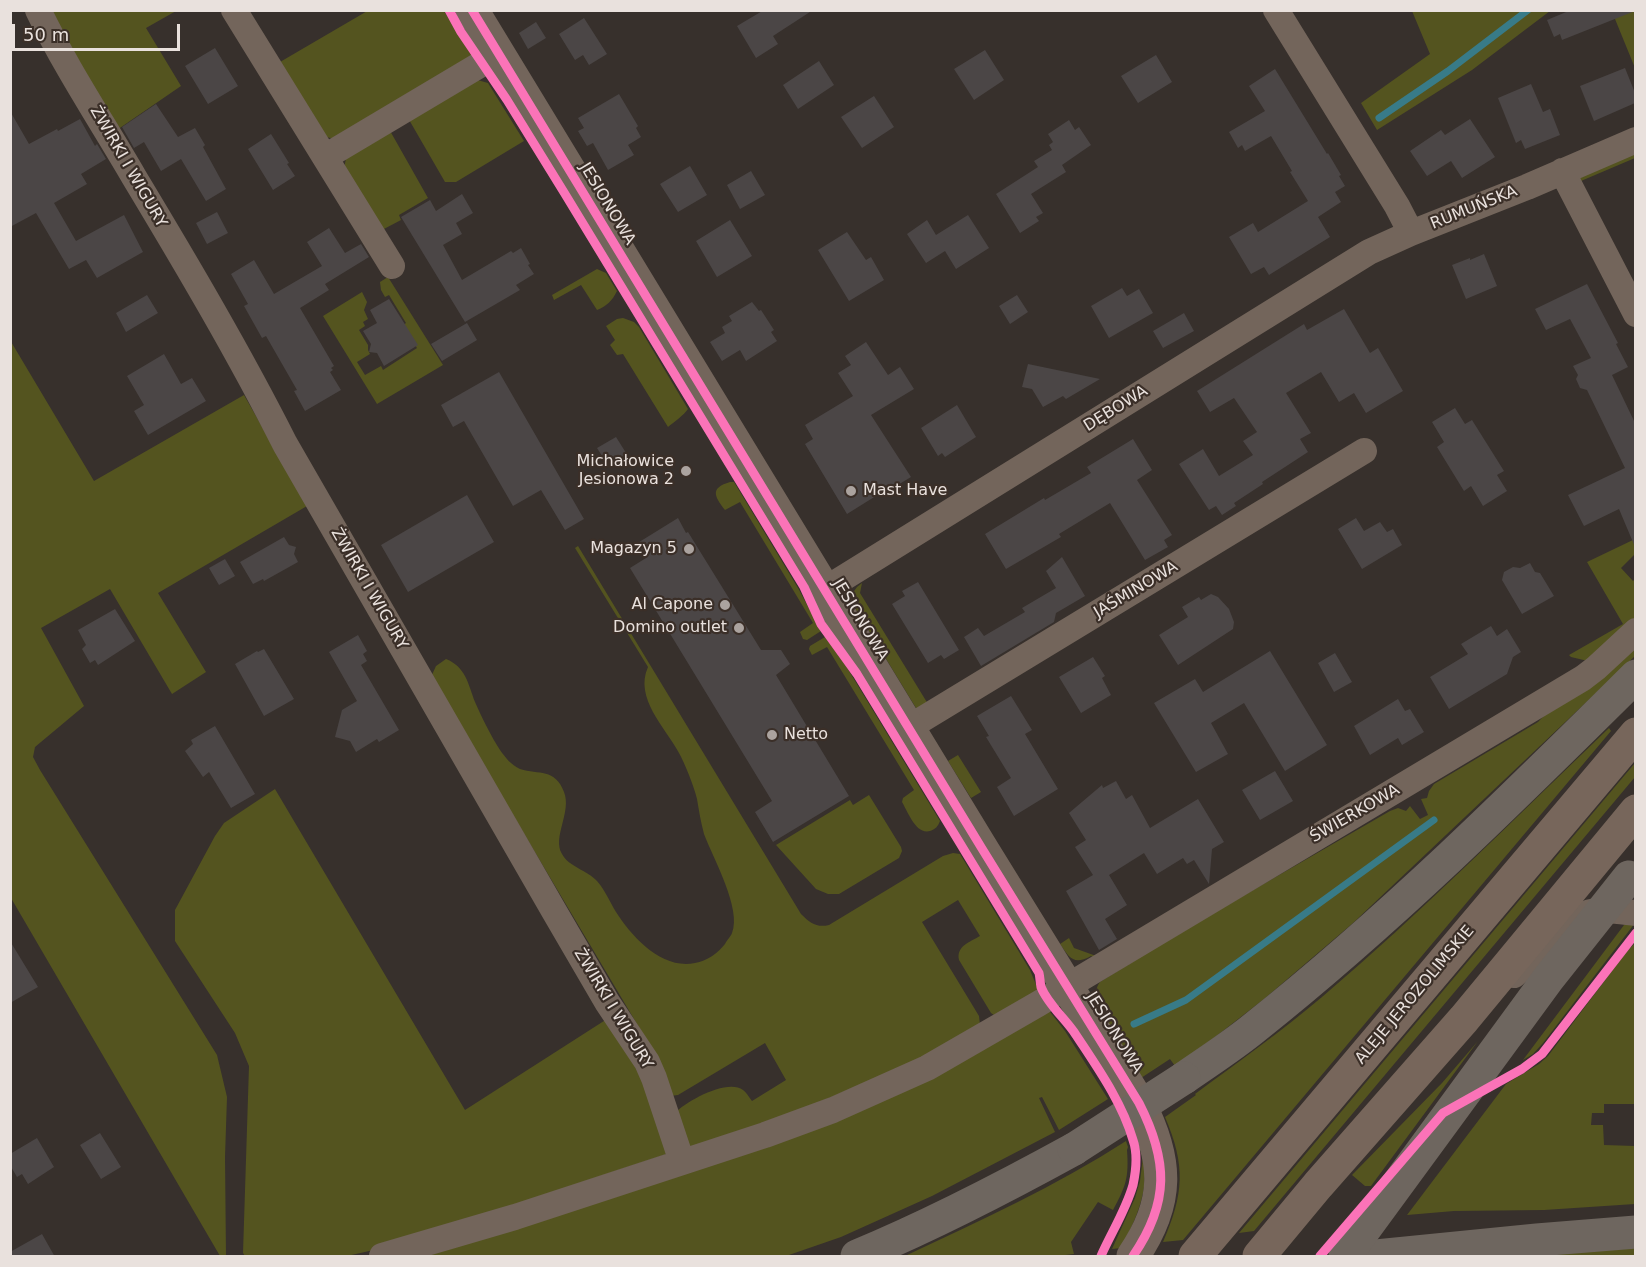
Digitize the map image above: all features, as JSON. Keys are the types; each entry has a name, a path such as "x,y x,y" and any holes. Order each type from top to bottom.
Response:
{"highway":[{"path":"857,1257 922,1228 1074,1149 1184,1078 1253,1029 1348,950 1522,789 1635,676"},
{"path":"1345,1257 1548,979 1632,873"},
{"path":"1376,1256 1635,1232"}],"main road":[{"name":"ALEJE JEROZOLIMSKIE","path":"1195,1257 1635,734"},
{"path":"1259,1257 1318,1185 1464,1019 1635,811"}],"street":[{"path":"234,10 392,266"},
{"name":"JESIONOWA","path":"472,10 908,728 1135,1095 1157,1146 1161,1189 1160,1200 1149,1230 1133,1257"},
{"name":"RUMUŃSKA","path":"1275,10 1397,206 1411,233 1635,140"},
{"name":"ŻWIRKI I WIGURY","path":"41,16 241,360 285,444 555,911 608,1002 647,1062 682,1161"},
{"path":"325,157 498,54"},
{"path":"1562,171 1635,314"},
{"name":"DĘBOWA","path":"824,590 1369,252 1411,233"},
{"name":"JAŚMINOWA","path":"908,728 1364,451"},
{"name":"ŚWIERKOWA","path":"382,1257 504,1220 816,1117 927,1068 1583,678 1635,631"},
{"path":"1464,1019 1578,917 1603,910 1635,913"}],"shaded area":[{"path":"369,10 444,11 473,58 337,139 325,137 280,62"},
{"path":"49,11 176,11 146,28 181,86 114,132"},
{"path":"1412,11 1550,11 1472,70 1377,130 1361,103 1430,54"},
{"path":"1613,11 1635,11 1635,68 1615,19"},
{"path":"474,79 488,83 524,141 456,182 445,182 408,118"},
{"path":"389,129 428,198 399,215 401,220 382,230 344,168 347,154"},
{"path":"1635,148 1635,158 1581,181 1579,178"},
{"path":"597,269 606,273 617,291 606,305 597,310 581,285 554,300 552,295"},
{"path":"388,277 443,365 377,404 323,316 362,292 367,302 364,310 368,319 363,322 365,326 359,330 368,345 370,354 357,362 365,375 381,366 383,370 417,348 402,326 406,323 389,295 385,297 381,290 380,282"},
{"path":"623,318 634,322 639,327 688,409 668,427 623,354 617,355 610,345 615,340 606,326"},
{"path":"10,340 94,481 244,395 307,506 158,593 206,672 172,694 110,589 41,628 84,706 35,747 33,757 217,1055 227,1097 226,1256 220,1256 11,898"},
{"path":"734,482 798,588 821,631 807,640 803,639 800,632 813,623 740,502 725,510 716,497 719,487"},
{"path":"1635,539 1635,554 1621,568 1633,581 1635,579 1635,621 1592,662 1571,657 1569,655 1623,624 1587,562"},
{"path":"578,546 801,914 807,920 821,926 829,925 943,856 953,853 960,854 1030,970 1039,992 994,1015 991,1013 959,960 962,948 980,936 958,900 922,922 979,1016 980,1025 881,1080 690,1149 675,1113 680,1108 708,1092 728,1087 743,1090 752,1101 786,1080 765,1043 678,1095 670,1096 656,1056 431,677 436,666 446,659 453,662 462,671 490,733 506,758 520,769 546,774 560,784 566,800 559,840 562,854 569,862 597,881 630,932 639,941 660,957 683,964 704,960 719,950 732,933 733,911 730,897 704,834 694,788 679,753 659,723 648,701 645,679 648,667 575,548"},
{"path":"862,583 860,593 928,704 923,707 916,708 849,598"},
{"path":"825,637 846,666 940,821 934,829 921,830 910,817 902,802 903,798 914,790 827,647 812,655 810,646"},
{"path":"1635,638 1635,656 1353,923 1264,999 1215,1037 1175,1066 1170,1059 1141,1078 1104,1018 1108,1015 1097,995 1100,982 1177,934 1390,811 1398,808 1406,811 1410,806 1420,819 1428,815 1421,799 1427,798 1434,784 1538,722 1558,701"},
{"path":"1609,728 1611,731 1183,1240 1163,1242 1175,1209 1180,1180 1176,1150 1165,1117 1291,1022 1359,965"},
{"path":"958,755 981,792 971,798 948,761"},
{"path":"1635,763 1635,777 1254,1231 1239,1233"},
{"path":"275,789 465,1110 607,1019 650,1084 670,1153 387,1247 347,1256 245,1256 243,1253 249,1066 235,1033 175,941 175,910 224,823"},
{"path":"869,795 901,847 899,858 839,894 828,894 816,889 776,845 850,800 853,805"},
{"path":"1627,921 1635,923 1543,1043 1533,1054 1523,1060"},
{"path":"1069,938 1074,948 1099,957 1073,959 1060,944"},
{"path":"1635,943 1635,1104 1604,1104 1604,1113 1592,1113 1591,1125 1603,1125 1604,1145 1635,1146 1635,1204 1407,1215 1506,1084 1548,1056"},
{"path":"1047,1008 1065,1031 1108,1099 1059,1130 1042,1097 1039,1098 1055,1132 932,1196 841,1237 786,1256 414,1256 546,1215"},
{"path":"1478,1041 1371,1186 1365,1186 1352,1175 1442,1083"},
{"path":"1126,1141 1128,1147 1127,1175 1121,1194 1113,1210 1098,1202 1071,1242 1074,1254 905,1256 1045,1188"},
{"path":"1143,1157 1145,1181 1140,1204 1121,1248 1112,1249 1135,1198"},
{"path":"1635,1245 1635,1256 1512,1256"}],"building":[{"path":"764,10 813,10 773,36 778,44 756,58 737,26"},
{"path":"1571,10 1635,11 1562,40 1560,34 1554,37 1547,20"},
{"path":"584,18 607,54 589,65 583,55 575,60 559,34"},
{"path":"536,22 546,38 528,49 519,33"},
{"path":"215,48 238,86 208,104 185,66"},
{"path":"985,50 1004,80 974,100 954,69"},
{"path":"1156,55 1172,82 1138,103 1121,76"},
{"path":"819,61 834,85 798,109 783,85"},
{"path":"1625,68 1635,93 1635,103 1594,121 1580,86"},
{"path":"1275,69 1328,153 1345,186 1335,192 1341,202 1318,217 1330,237 1269,275 1264,267 1251,274 1229,237 1253,223 1258,232 1308,201 1271,136 1245,151 1242,145 1238,148 1229,132 1265,111 1249,86"},
{"path":"1531,84 1543,112 1550,109 1560,135 1525,149 1521,140 1516,143 1498,98"},
{"path":"619,94 638,126 636,128 641,137 628,145 634,155 608,170 593,143 587,146 578,131 584,128 578,118"},
{"path":"874,96 894,127 862,148 841,117"},
{"path":"156,104 178,137 195,128 226,189 206,201 181,159 161,171 144,142 134,148 122,127"},
{"path":"10,111 29,144 80,119 95,146 97,144 106,159 81,174 87,184 54,203 76,241 124,215 143,252 97,278 86,260 69,269 36,213 10,227"},
{"path":"1470,119 1495,157 1462,178 1451,161 1427,176 1410,151 1441,130 1445,135"},
{"path":"1069,120 1075,130 1079,127 1091,145 1062,165 1066,172 1031,194 1043,213 1036,217 1039,221 1020,233 996,194 1038,167 1034,161 1052,150 1049,145 1053,142 1048,134"},
{"path":"271,134 295,176 273,190 248,149"},
{"path":"690,166 707,195 678,212 660,184"},
{"path":"751,171 765,195 740,209 727,185"},
{"path":"462,194 473,213 456,223 462,234 443,245 462,280 511,251 513,253 521,248 534,274 516,285 520,290 465,322 401,217 430,200 436,211"},
{"path":"217,212 228,233 207,244 196,223"},
{"path":"968,215 989,248 956,269 945,251 926,263 907,234 927,220 936,235"},
{"path":"730,220 752,256 717,277 696,241"},
{"path":"329,228 345,253 361,244 369,257 325,284 329,290 300,308 334,366 330,372 341,390 305,411 294,391 297,390 266,336 262,338 244,306 248,304 231,274 254,260 274,294 322,266 307,242"},
{"path":"847,232 866,260 871,257 884,280 849,301 818,250"},
{"path":"1484,254 1497,286 1466,299 1452,265"},
{"path":"1587,284 1628,367 1612,375 1635,423 1635,547 1619,509 1584,526 1568,495 1625,468 1587,390 1580,388 1576,379 1578,375 1573,366 1591,358 1570,319 1546,330 1535,309"},
{"path":"1122,288 1127,296 1139,289 1153,313 1109,338 1091,306"},
{"path":"147,295 158,313 126,332 116,313"},
{"path":"1017,295 1028,312 1010,324 999,306"},
{"path":"389,299 418,345 384,366 377,353 369,352 371,344 363,331 377,323 370,310"},
{"path":"752,302 759,311 761,310 774,330 771,332 777,341 746,361 740,350 722,361 710,342 725,333 722,327 732,321 729,316"},
{"path":"1344,309 1370,353 1378,348 1403,391 1366,413 1354,393 1339,402 1321,372 1286,393 1311,433 1300,439 1308,452 1262,482 1263,484 1234,503 1236,506 1222,515 1216,506 1209,510 1179,464 1203,449 1219,476 1253,455 1243,441 1257,432 1234,398 1210,412 1197,391 1304,324 1307,330"},
{"path":"1184,313 1194,331 1163,348 1153,331"},
{"path":"467,323 477,340 442,361 431,344"},
{"path":"866,342 888,375 900,367 914,389 871,415 911,477 896,486 895,484 847,514 805,444 813,439 805,425 853,396 838,373 851,365 845,356"},
{"path":"164,354 181,384 192,378 206,401 148,435 134,411 144,405 127,376"},
{"path":"1028,364 1100,379 1066,399 1063,396 1043,407 1032,389 1022,387"},
{"path":"499,372 584,519 565,530 541,490 513,506 464,421 453,427 441,405"},
{"path":"957,405 976,437 945,457 942,453 938,456 921,428"},
{"path":"1455,408 1465,424 1472,420 1504,471 1497,475 1507,491 1483,506 1471,486 1464,491 1437,447 1444,442 1432,422"},
{"path":"616,437 628,456 609,467 597,448"},
{"path":"1133,439 1152,470 1137,480 1172,535 1164,540 1168,547 1145,560 1110,503 1059,534 1061,537 1006,569 985,534 1091,473 1087,467"},
{"path":"467,495 494,542 408,592 381,545"},
{"path":"678,518 761,650 781,650 790,664 776,675 849,796 773,842 755,812 772,801 630,568 646,558 636,544"},
{"path":"1356,518 1364,531 1380,522 1387,532 1393,529 1402,545 1362,569 1338,529"},
{"path":"284,537 289,545 296,547 294,554 298,562 264,581 263,579 253,584 240,562"},
{"path":"1062,557 1085,596 1056,613 1054,622 981,666 964,637 978,628 984,636 1025,612 1022,608 1056,588 1046,571"},
{"path":"225,559 235,576 219,585 209,568"},
{"path":"1530,563 1535,572 1540,573 1554,596 1522,614 1502,580 1504,572"},
{"path":"918,582 959,650 944,659 941,655 928,663 892,604 905,596 902,591"},
{"path":"1211,594 1218,597 1229,609 1234,622 1233,629 1178,665 1159,635 1188,617 1182,607 1199,597 1201,600"},
{"path":"115,609 135,641 98,665 95,660 90,663 82,649 86,645 78,630"},
{"path":"1491,626 1497,636 1507,629 1521,652 1513,657 1507,674 1449,709 1430,677 1468,654 1461,644"},
{"path":"358,635 367,651 363,654 367,661 361,665 399,730 379,742 377,739 356,752 350,741 335,737 342,710 357,701 329,652"},
{"path":"264,649 294,699 264,716 235,664"},
{"path":"1270,651 1327,745 1285,771 1244,703 1211,723 1228,754 1196,772 1154,703 1195,679 1203,692"},
{"path":"1335,653 1352,682 1334,692 1318,663"},
{"path":"1093,657 1105,676 1102,678 1111,695 1081,713 1059,677"},
{"path":"1011,696 1032,730 1025,734 1058,789 1014,816 997,787 1011,778 986,737 989,736 977,716"},
{"path":"1398,699 1405,711 1410,709 1424,732 1402,745 1398,738 1370,755 1354,726"},
{"path":"215,726 255,794 231,808 209,772 203,777 185,751 193,744 191,740"},
{"path":"1275,771 1293,801 1260,820 1242,790"},
{"path":"1116,781 1126,799 1132,795 1150,828 1198,799 1224,842 1212,849 1209,884 1194,860 1187,864 1183,858 1157,874 1144,853 1109,875 1127,905 1105,919 1117,939 1099,950 1066,891 1093,875 1075,847 1086,840 1069,813 1102,785 1103,788"},
{"path":"10,941 38,987 10,1003"},
{"path":"100,1133 121,1167 101,1179 80,1145"},
{"path":"37,1138 54,1167 28,1184 22,1174 17,1177 10,1165 10,1154"},
{"path":"42,1234 55,1257 10,1257 10,1252"}],"waterway":[{"path":"1379,118 1448,71 1528,10"},
{"path":"1134,1024 1186,1000 1434,820"}],"cycle path":[{"path":"449,10 565,194 804,587 821,624 857,674 1039,973 1044,994 1076,1035 1116,1099 1135,1145 1136,1168 1126,1203 1101,1256"},
{"path":"472,10 1139,1103 1156,1143 1161,1181 1154,1217 1133,1256"},
{"path":"1320,1256 1443,1113 1522,1069 1542,1054 1636,933"}],"place":[{"name":"Michałowice Jesionowa 2","path":"686,471"},
{"name":"Mast Have","path":"851,491"},
{"name":"Magazyn 5","path":"689,549"},
{"name":"Al Capone","path":"725,605"},
{"name":"Domino outlet","path":"739,628"},
{"name":"Netto","path":"772,735"}]}
